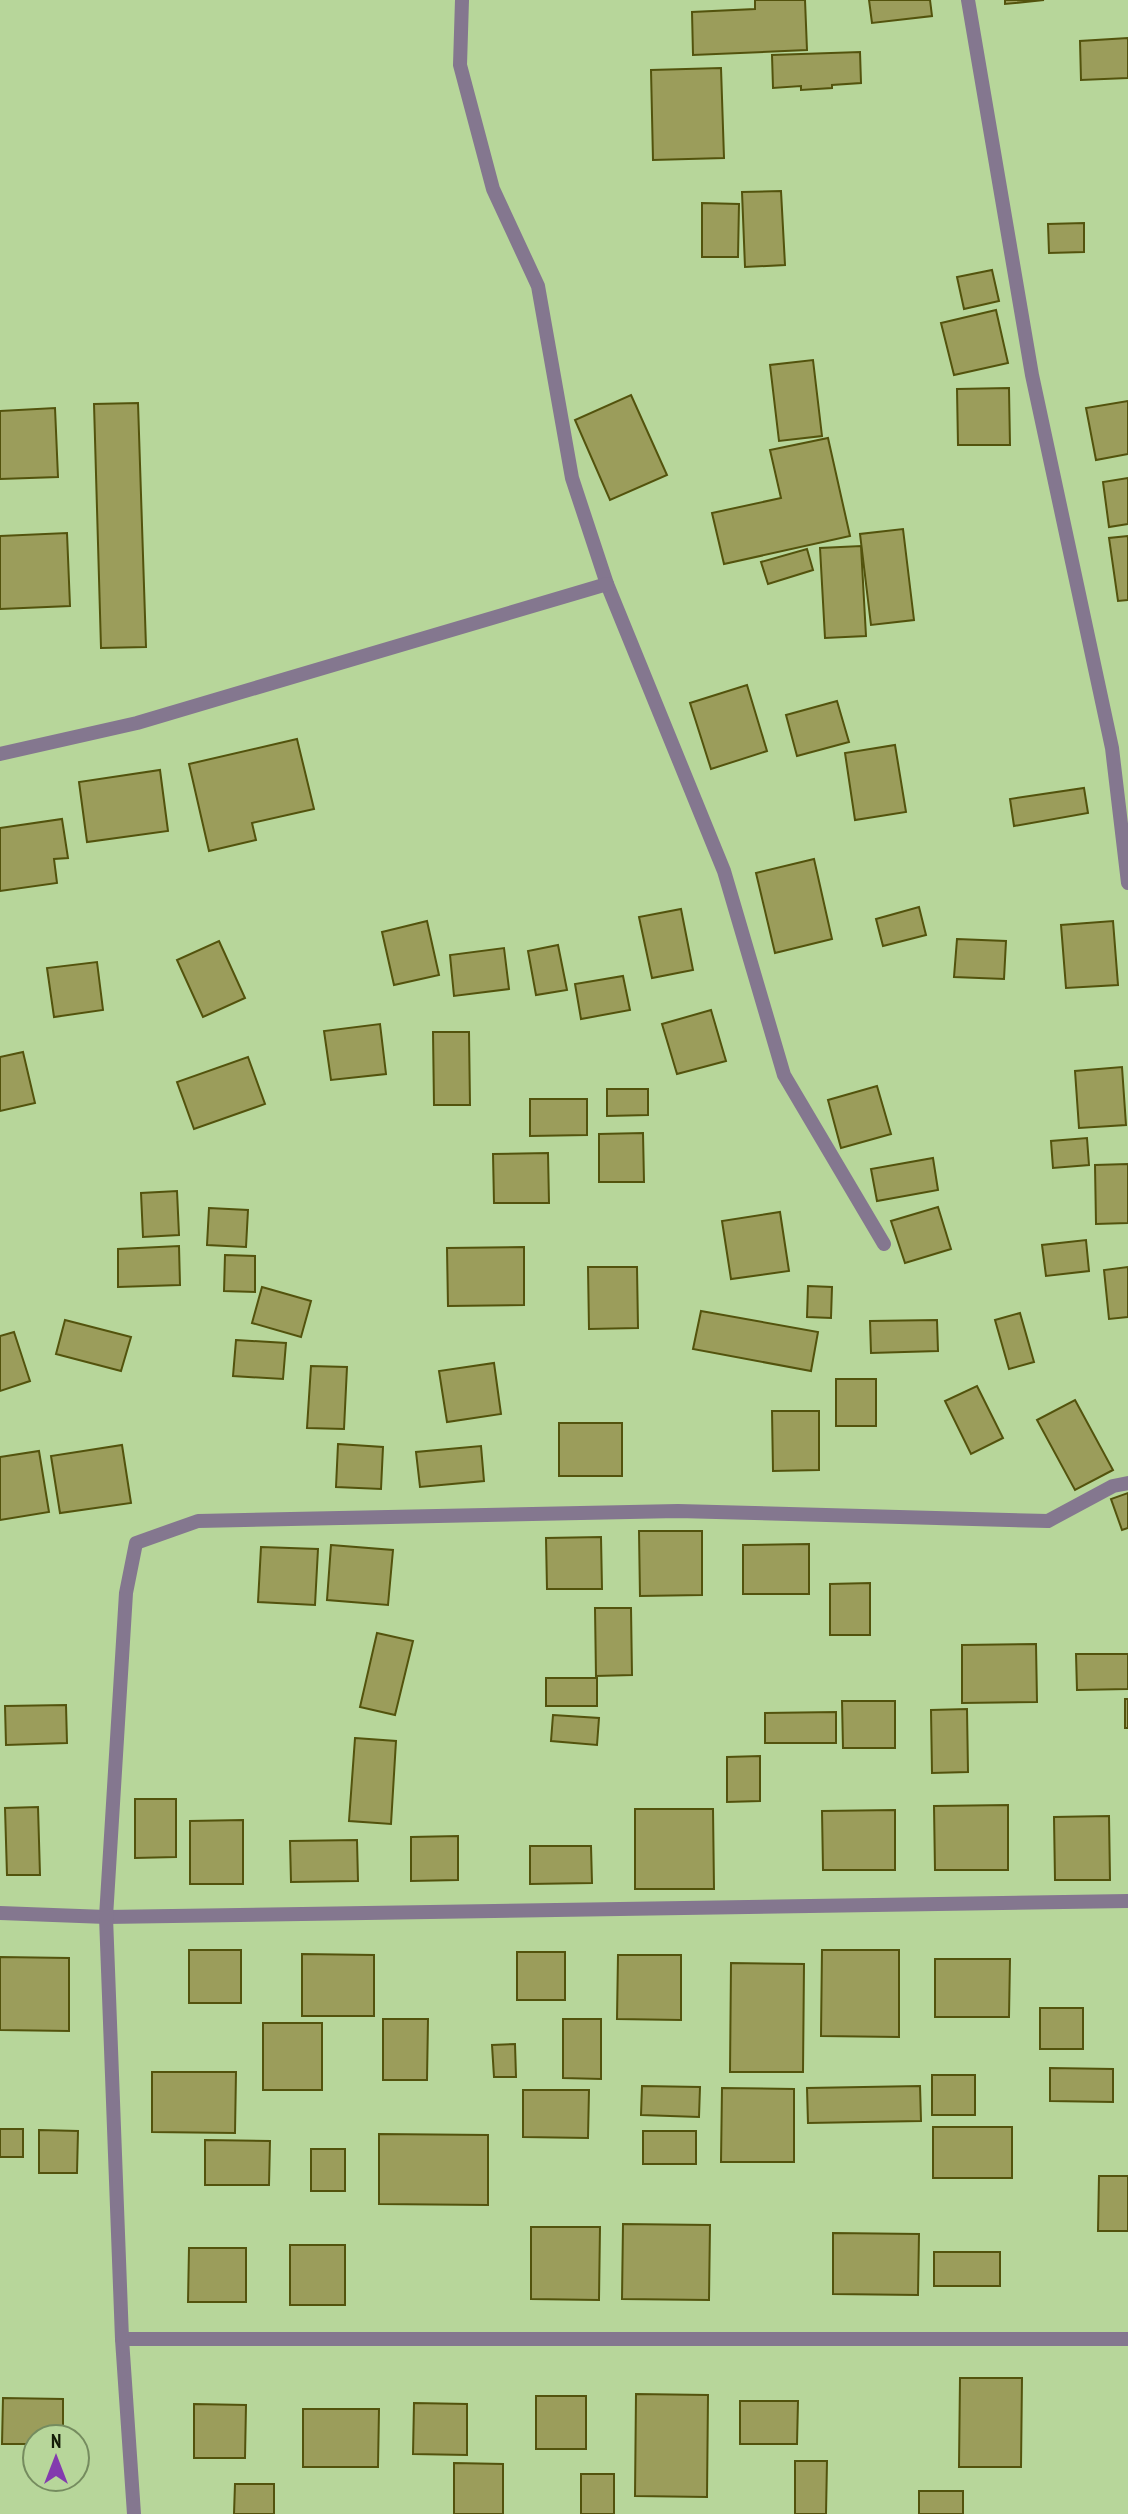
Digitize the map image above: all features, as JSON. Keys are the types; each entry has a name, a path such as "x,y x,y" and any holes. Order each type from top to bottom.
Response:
{"street":[{"path":"461,0 460,65 493,189 538,286 572,478 607,584 724,871 784,1075 884,1244"},
{"path":"968,0 1032,375 1112,748 1128,883"},
{"path":"0,754 137,723 607,584"},
{"path":"134,2514 122,2339 106,1917 126,1592 136,1543 198,1521 678,1511 1048,1521 1113,1486 1128,1482"},
{"path":"0,1913 106,1917 1128,1901"},
{"path":"122,2339 1128,2340"}],"building":[{"path":"755,0 805,0 807,50 693,55 692,12 755,9"},
{"path":"869,0 930,0 932,16 872,23"},
{"path":"1005,0 1044,0 1005,4"},
{"path":"1128,38 1128,78 1081,80 1080,41"},
{"path":"860,52 861,83 801,90 801,86 773,88 772,55"},
{"path":"721,68 724,158 653,160 651,70"},
{"path":"781,191 785,265 745,267 742,192"},
{"path":"702,203 739,204 738,257 702,257"},
{"path":"1084,223 1084,252 1049,253 1048,224"},
{"path":"992,270 999,301 964,309 957,277"},
{"path":"996,310 1008,363 954,375 941,323"},
{"path":"813,360 822,436 779,441 770,365"},
{"path":"1009,388 1010,445 958,445 957,389"},
{"path":"631,395 667,475 610,500 575,420"},
{"path":"1128,401 1128,454 1096,460 1086,408"},
{"path":"138,403 146,647 101,648 94,404"},
{"path":"55,408 58,477 0,479 0,411"},
{"path":"828,438 850,536 724,564 712,513 781,498 770,450"},
{"path":"1128,478 1128,524 1109,527 1103,482"},
{"path":"903,529 914,620 871,625 860,534"},
{"path":"67,533 70,606 0,609 0,536"},
{"path":"1128,536 1128,600 1118,601 1109,538"},
{"path":"861,546 866,636 825,638 820,548"},
{"path":"807,549 813,570 768,584 761,562"},
{"path":"747,685 767,751 711,769 690,703"},
{"path":"837,701 849,742 797,756 786,715"},
{"path":"297,739 314,809 252,823 256,840 209,851 189,764"},
{"path":"895,745 906,812 855,820 845,753"},
{"path":"160,770 168,831 87,842 79,782"},
{"path":"1084,788 1088,813 1014,826 1010,799"},
{"path":"62,819 68,858 54,859 57,883 0,891 0,828"},
{"path":"814,859 832,939 775,953 756,873"},
{"path":"919,907 926,935 883,946 876,919"},
{"path":"681,909 693,970 652,978 639,917"},
{"path":"427,921 439,975 394,985 382,932"},
{"path":"1113,921 1118,985 1066,988 1061,925"},
{"path":"957,939 1006,941 1004,979 954,977"},
{"path":"219,941 245,998 203,1017 177,960"},
{"path":"558,945 567,990 536,995 528,951"},
{"path":"504,948 509,989 454,996 450,955"},
{"path":"97,962 103,1010 54,1017 47,968"},
{"path":"623,976 630,1010 581,1019 575,984"},
{"path":"711,1010 726,1061 677,1074 662,1024"},
{"path":"380,1024 386,1074 331,1080 324,1031"},
{"path":"433,1032 469,1032 470,1105 434,1105"},
{"path":"23,1052 35,1103 0,1111 0,1057"},
{"path":"248,1057 265,1104 194,1129 177,1082"},
{"path":"1122,1067 1126,1125 1079,1128 1075,1071"},
{"path":"877,1086 891,1134 841,1148 828,1100"},
{"path":"607,1089 648,1089 648,1115 607,1116"},
{"path":"530,1099 587,1099 587,1135 530,1136"},
{"path":"643,1133 644,1182 599,1182 599,1134"},
{"path":"1087,1138 1089,1165 1053,1168 1051,1141"},
{"path":"548,1153 549,1203 494,1203 493,1154"},
{"path":"933,1158 938,1190 877,1201 871,1169"},
{"path":"1128,1164 1128,1223 1096,1224 1095,1165"},
{"path":"177,1191 179,1235 143,1237 141,1193"},
{"path":"938,1207 951,1249 905,1263 891,1221"},
{"path":"209,1208 248,1210 246,1247 207,1245"},
{"path":"780,1212 789,1271 731,1279 722,1221"},
{"path":"1086,1240 1089,1271 1046,1276 1042,1245"},
{"path":"179,1246 180,1285 118,1287 118,1249"},
{"path":"524,1247 524,1305 448,1306 447,1248"},
{"path":"225,1255 255,1256 255,1292 224,1291"},
{"path":"588,1267 637,1267 638,1328 589,1329"},
{"path":"1128,1267 1128,1317 1109,1319 1104,1270"},
{"path":"808,1286 832,1287 831,1318 807,1317"},
{"path":"262,1287 311,1301 301,1337 252,1323"},
{"path":"701,1311 818,1332 811,1371 693,1349"},
{"path":"1020,1313 1034,1362 1009,1369 995,1320"},
{"path":"65,1320 131,1337 121,1371 56,1354"},
{"path":"937,1320 938,1351 871,1353 870,1321"},
{"path":"14,1332 30,1381 0,1391 0,1336"},
{"path":"236,1340 286,1343 283,1379 233,1376"},
{"path":"494,1363 501,1414 447,1422 439,1371"},
{"path":"311,1366 347,1367 344,1429 307,1428"},
{"path":"836,1379 876,1379 876,1426 836,1426"},
{"path":"977,1386 1003,1438 971,1454 945,1401"},
{"path":"1075,1400 1113,1470 1075,1490 1037,1420"},
{"path":"772,1411 819,1411 819,1470 773,1471"},
{"path":"559,1423 622,1423 622,1476 559,1476"},
{"path":"338,1444 383,1447 381,1489 336,1487"},
{"path":"122,1445 131,1503 60,1513 51,1456"},
{"path":"481,1446 484,1481 420,1487 416,1452"},
{"path":"39,1451 49,1512 0,1520 0,1457"},
{"path":"1128,1493 1128,1528 1122,1530 1111,1499"},
{"path":"639,1531 702,1531 702,1595 640,1596"},
{"path":"601,1537 602,1589 547,1589 546,1538"},
{"path":"809,1544 809,1594 743,1594 743,1545"},
{"path":"331,1545 393,1550 388,1605 327,1600"},
{"path":"261,1547 318,1549 315,1605 258,1602"},
{"path":"870,1583 870,1635 830,1635 830,1584"},
{"path":"595,1608 631,1608 632,1675 596,1676"},
{"path":"377,1633 413,1641 395,1715 360,1707"},
{"path":"1036,1644 1037,1702 962,1703 962,1645"},
{"path":"1076,1654 1128,1654 1128,1689 1077,1690"},
{"path":"546,1678 597,1678 597,1706 546,1706"},
{"path":"1125,1699 1128,1699 1128,1728 1125,1728"},
{"path":"842,1701 895,1701 895,1748 843,1748"},
{"path":"66,1705 67,1743 6,1745 5,1706"},
{"path":"967,1709 968,1772 932,1773 931,1710"},
{"path":"836,1712 836,1743 765,1743 765,1713"},
{"path":"553,1715 599,1718 597,1745 551,1741"},
{"path":"355,1738 396,1741 391,1824 349,1821"},
{"path":"760,1756 760,1801 727,1802 727,1757"},
{"path":"135,1799 176,1799 176,1857 135,1858"},
{"path":"1008,1805 1008,1870 935,1870 934,1806"},
{"path":"38,1807 40,1875 7,1875 5,1808"},
{"path":"635,1809 713,1809 714,1889 635,1889"},
{"path":"895,1810 895,1870 823,1870 822,1811"},
{"path":"1109,1816 1110,1880 1055,1880 1054,1817"},
{"path":"243,1820 243,1884 190,1884 190,1821"},
{"path":"458,1836 458,1880 411,1881 411,1837"},
{"path":"357,1840 358,1881 291,1882 290,1841"},
{"path":"530,1846 591,1846 592,1883 530,1884"},
{"path":"189,1950 241,1950 241,2003 189,2003"},
{"path":"822,1950 899,1950 899,2037 821,2036"},
{"path":"517,1952 565,1952 565,2000 517,2000"},
{"path":"302,1954 374,1955 374,2016 302,2016"},
{"path":"618,1955 681,1955 681,2020 617,2019"},
{"path":"0,1957 69,1958 69,2031 0,2030"},
{"path":"935,1959 1010,1959 1009,2017 935,2017"},
{"path":"731,1963 804,1964 803,2072 730,2072"},
{"path":"1040,2008 1083,2008 1083,2049 1040,2049"},
{"path":"383,2019 428,2019 427,2080 383,2080"},
{"path":"563,2019 601,2019 601,2079 563,2078"},
{"path":"263,2023 322,2023 322,2090 263,2090"},
{"path":"515,2044 516,2077 494,2077 492,2045"},
{"path":"1050,2068 1113,2069 1113,2102 1050,2101"},
{"path":"152,2072 236,2072 235,2133 152,2132"},
{"path":"932,2075 975,2075 975,2115 932,2115"},
{"path":"642,2086 700,2087 699,2117 641,2115"},
{"path":"920,2086 921,2121 808,2123 807,2088"},
{"path":"722,2088 794,2089 794,2162 721,2162"},
{"path":"523,2090 589,2090 588,2138 523,2137"},
{"path":"933,2127 1012,2127 1012,2178 933,2178"},
{"path":"0,2129 23,2129 23,2157 0,2157"},
{"path":"39,2130 78,2131 77,2173 39,2173"},
{"path":"643,2131 696,2131 696,2164 643,2164"},
{"path":"379,2134 488,2135 488,2205 379,2204"},
{"path":"205,2140 270,2141 269,2185 205,2185"},
{"path":"311,2149 345,2149 345,2191 311,2191"},
{"path":"1099,2176 1128,2176 1128,2231 1098,2231"},
{"path":"623,2224 710,2225 709,2300 622,2299"},
{"path":"531,2227 600,2227 599,2300 531,2299"},
{"path":"833,2233 919,2234 918,2295 833,2294"},
{"path":"290,2245 345,2245 345,2305 290,2305"},
{"path":"189,2248 246,2248 246,2302 188,2302"},
{"path":"934,2252 1000,2252 1000,2286 934,2286"},
{"path":"960,2378 1022,2378 1021,2467 959,2467"},
{"path":"636,2394 708,2395 707,2497 635,2496"},
{"path":"536,2396 586,2396 586,2449 536,2449"},
{"path":"3,2398 63,2399 63,2423 21,2423 21,2444 2,2444"},
{"path":"740,2401 798,2401 797,2444 740,2444"},
{"path":"414,2403 467,2404 467,2455 413,2454"},
{"path":"194,2404 246,2405 245,2458 194,2458"},
{"path":"303,2409 379,2409 378,2467 303,2467"},
{"path":"795,2461 827,2461 826,2514 795,2514"},
{"path":"454,2463 503,2464 503,2514 454,2514"},
{"path":"581,2474 614,2474 614,2514 581,2514"},
{"path":"235,2484 274,2484 274,2514 234,2514"},
{"path":"919,2491 963,2491 963,2514 919,2514"}]}
